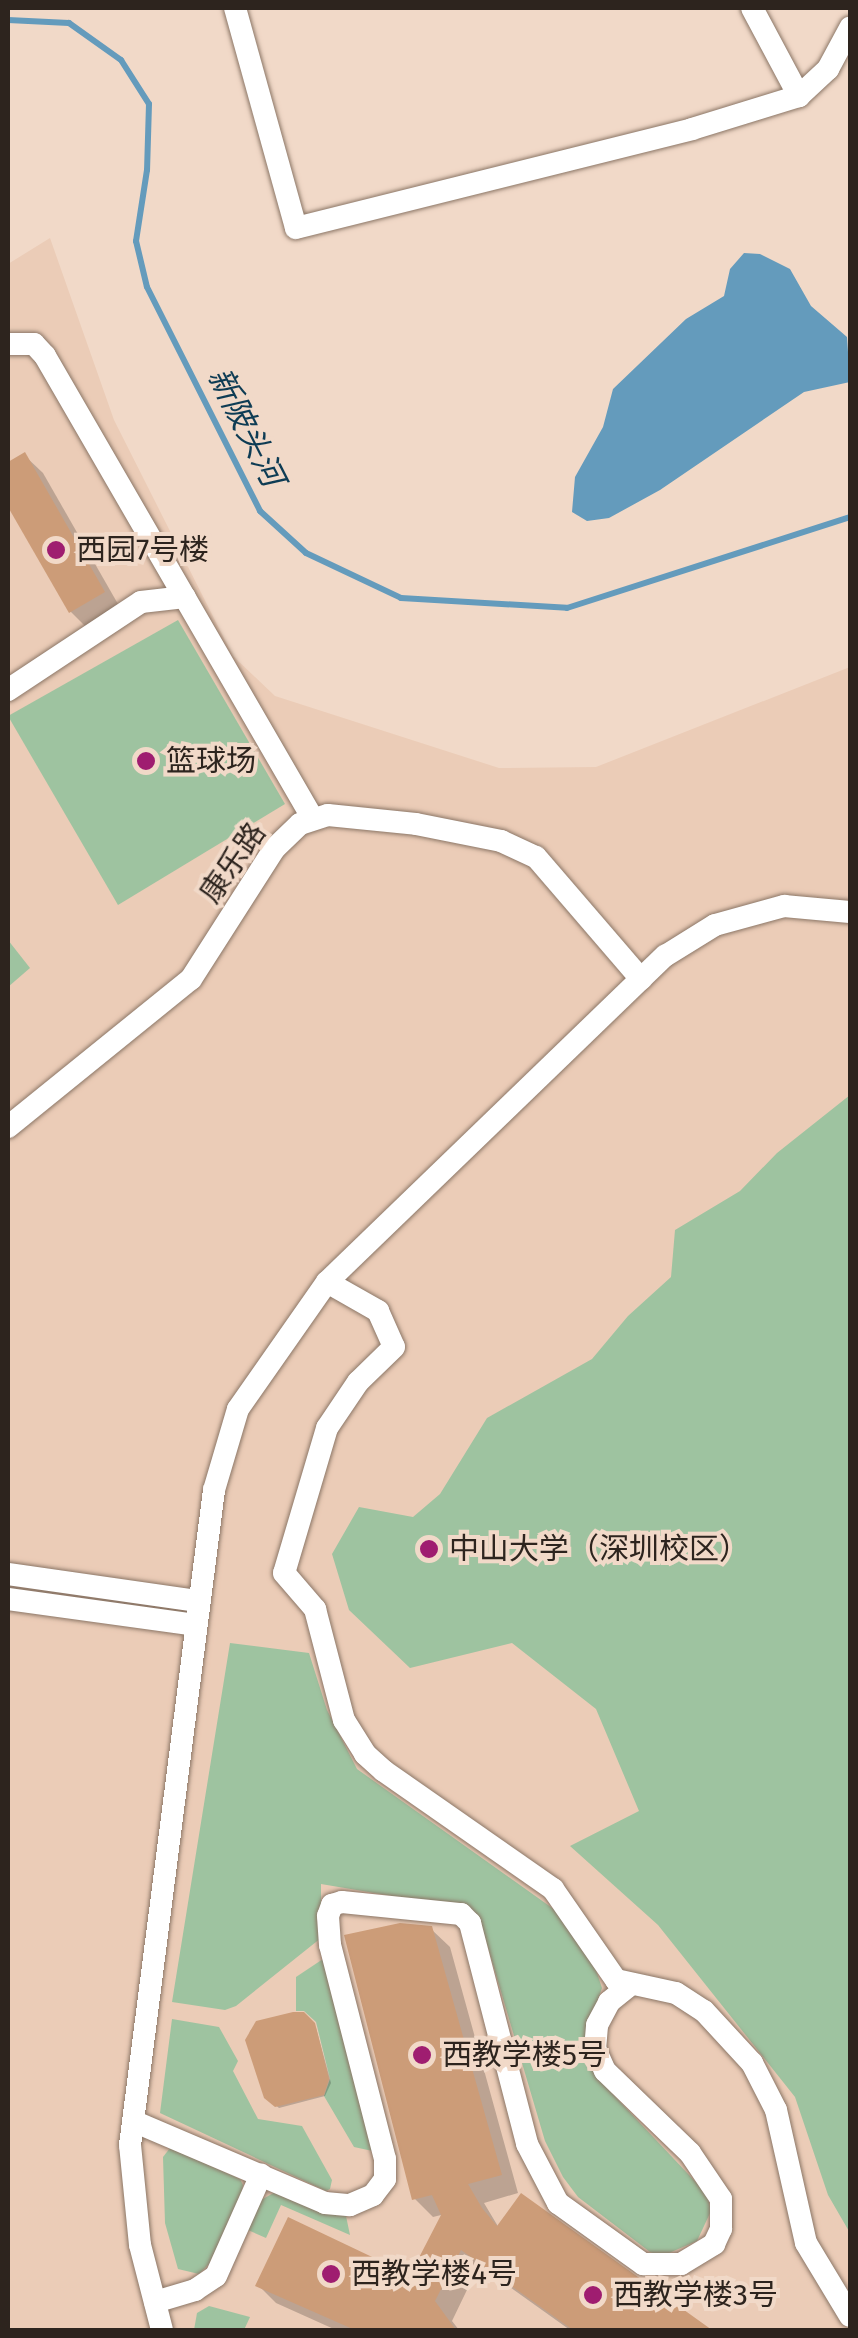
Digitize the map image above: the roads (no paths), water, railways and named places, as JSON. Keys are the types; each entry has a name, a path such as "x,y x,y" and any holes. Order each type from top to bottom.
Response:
{"street":[{"path":"235,8 296,228 692,128 799,96 828,70 850,28"},
{"path":"752,8 799,96"},
{"path":"8,344 34,344 46,356 313,819"},
{"path":"8,690 142,602 185,597"},
{"name":"康乐路","path":"8,1127 191,978 274,849 300,824 328,815 416,824 501,840 536,857 641,979"},
{"path":"162,2330 140,2245 130,2145 214,1490 238,1410 326,1282 665,956 715,925 784,906 850,912"},
{"path":"326,1282 378,1311 394,1347 358,1382 327,1428 284,1572 315,1609 344,1720 366,1754 384,1771 553,1889 602,1964 629,1986 676,1993 704,2011 752,2064 776,2110 806,2243 850,2316"},
{"path":"8,1574 197,1613"},
{"path":"8,1598 197,1613"},
{"path":"133,2121 325,2203 350,2205 373,2195 385,2179 385,2159 330,1945 332,1906 342,1902 461,1914 470,1923 526,2144 558,2203 643,2264 680,2264 714,2244 721,2229 722,2199 690,2153 605,2072 595,2049 597,2025 608,2002 629,1986"},
{"path":"155,2302 196,2290 216,2276 262,2175"}],"water":[{"path":"744,253 760,254 790,269 811,306 847,337 850,382 804,392 660,490 609,518 587,521 572,512 575,477 603,427 613,389 686,319 724,296 730,269"}],"waterway":[{"name":"新陂头河","path":"8,20 69,23 121,60 149,104 147,170 136,241 147,287 260,511 306,553 401,598 567,608 850,517"}],"place":[{"name":"西园7号楼","path":"56,550"},
{"name":"篮球场","path":"146,761"},
{"name":"中山大学（深圳校区）","path":"429,1549"},
{"name":"西教学楼5号","path":"422,2055"},
{"name":"西教学楼4号","path":"331,2274"},
{"name":"西教学楼3号","path":"593,2295"}]}
